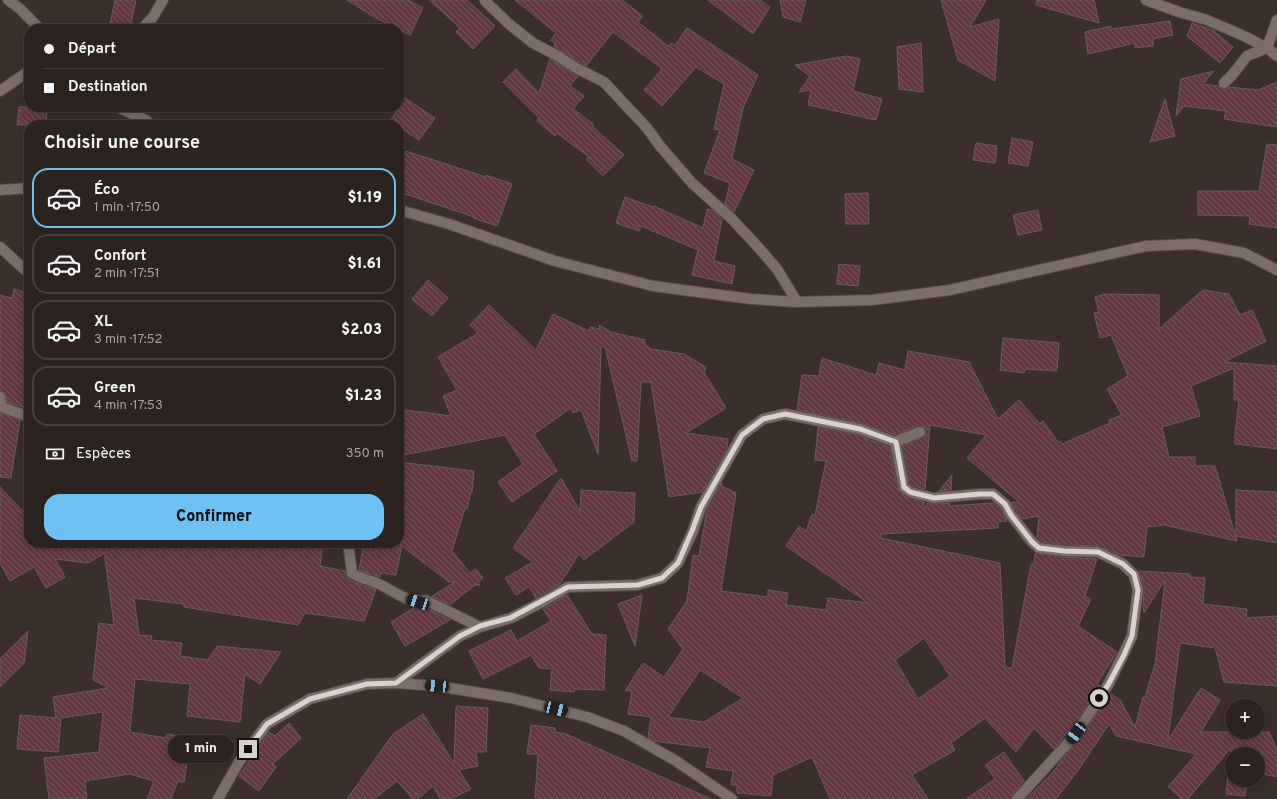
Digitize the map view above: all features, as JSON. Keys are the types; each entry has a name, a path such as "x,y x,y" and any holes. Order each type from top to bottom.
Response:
{"street":[{"path":"8,0 19,8 35,24"},
{"path":"147,24 153,17 163,0"},
{"path":"1146,0 1206,20 1267,48 1277,56"},
{"path":"485,1 510,25 533,43 604,82 647,128 692,184 732,219 758,246 777,269 797,302"},
{"path":"1224,84 1247,56 1267,48 1277,20"},
{"path":"0,92 24,74"},
{"path":"128,112 146,120"},
{"path":"0,190 24,188"},
{"path":"404,211 449,224 555,261 653,286 751,299 797,302 872,300 950,290 1146,246 1195,244 1244,253 1277,270"},
{"path":"0,247 24,269"},
{"path":"0,397 2,407 24,415"},
{"path":"396,683 460,636 480,626 510,618 568,587 638,585 662,578 678,563 701,507 742,435 763,419 785,414 860,429 896,442 920,432"},
{"path":"896,442 904,487 910,492 934,498 993,494 1005,504 1011,515 1032,542 1039,548 1064,551 1098,552 1123,564 1134,574 1138,590 1132,636 1124,655 1108,685 1083,723 1068,743 1017,799"},
{"path":"349,548 352,573 379,584 399,595 418,602 425,600 480,626"},
{"path":"218,799 239,762 267,724 310,699 367,684 396,683 437,686 511,698 587,717 624,731 676,761 732,799"}],"building":[{"path":"115,0 136,0 131,24 110,24"},
{"path":"347,0 408,0 423,8 410,35 404,32 404,24 388,24"},
{"path":"429,0 467,0 495,26 473,49 456,32 460,28"},
{"path":"515,0 622,0 643,16 638,22 668,46 671,43 675,45 687,28 758,75 743,108 732,159 754,170 734,212 725,204 730,183 704,173 720,130 714,129 724,84 696,67 662,106 644,90 662,69 613,32 586,66 554,46 555,43 551,40 556,33"},
{"path":"708,0 760,0 770,7 753,34"},
{"path":"780,0 806,0 800,22 783,17"},
{"path":"941,0 986,0 970,27 999,19 995,81 958,60"},
{"path":"1037,0 1094,0 1099,23 1036,5"},
{"path":"1170,21 1173,35 1153,39 1153,46 1135,48 1135,43 1088,54 1085,32 1111,26 1111,29"},
{"path":"1192,23 1215,31 1233,47 1220,63 1187,36"},
{"path":"921,43 923,92 899,89 897,47"},
{"path":"847,56 860,59 853,91 882,99 876,120 808,105 811,90 799,92 810,76 795,65"},
{"path":"550,59 578,76 570,86 584,96 573,109 593,124 592,126 624,155 603,176 586,159 589,157 557,133 555,136 537,121 539,118 503,82 516,69 539,93"},
{"path":"1214,71 1203,84 1218,86 1223,89 1229,87 1258,90 1277,82 1277,127 1224,119 1226,111 1184,106 1176,116 1181,79"},
{"path":"405,98 435,118 419,140 404,130 404,120 391,120 396,112 404,112"},
{"path":"1165,99 1175,136 1150,142"},
{"path":"19,107 24,107 24,112 47,112 46,120 24,120 24,125 17,125"},
{"path":"1012,138 1033,142 1028,166 1008,163"},
{"path":"976,143 997,146 995,163 973,160"},
{"path":"1267,144 1277,145 1277,228 1249,224 1250,216 1198,215 1198,191 1259,191"},
{"path":"406,151 512,184 497,226 404,194 404,157"},
{"path":"868,193 869,224 846,224 845,194"},
{"path":"625,197 653,207 654,206 703,228 707,209 713,210 722,219 714,261 735,266 732,284 692,275 698,250 641,226 639,231 616,223"},
{"path":"1038,210 1042,230 1018,235 1013,215"},
{"path":"839,264 860,266 858,286 837,284"},
{"path":"428,280 448,298 432,316 412,299"},
{"path":"14,289 24,292 24,408 8,402 5,393 0,391 0,295 12,298"},
{"path":"1203,290 1229,294 1240,315 1252,310 1266,341 1224,362 1277,366 1277,449 1235,444 1239,400 1234,400 1234,368 1191,386 1200,416 1162,427 1169,457 1195,457 1195,466 1215,466 1237,541 1164,525 1147,527 1144,557 1120,555 1098,546 1064,545 1042,542 1037,537 1039,516 1022,519 1011,502 1019,502 967,458 986,435 930,425 925,489 913,486 910,483 902,446 925,436 926,433 924,427 918,426 895,435 861,423 797,410 802,375 819,376 822,358 876,375 879,363 905,370 908,351 969,362 998,419 1019,400 1040,424 1043,421 1058,442 1060,441 1062,444 1110,423 1109,420 1122,415 1107,389 1128,376 1111,335 1100,338 1094,313 1099,312 1095,297 1105,294 1159,295 1159,329"},
{"path":"489,305 536,350 553,314 589,331 590,327 600,329 599,325 611,332 645,340 645,343 643,343 651,349 684,354 706,367 704,372 726,408 686,433 728,439 727,448 702,492 669,497 651,382 641,382 637,461 632,461 605,347 601,347 598,454 581,410 573,413 571,408 534,434 557,471 512,502 498,482 523,464 505,435 404,455 404,410 451,416 443,396 457,390 438,357 478,333 470,325"},
{"path":"1003,338 1059,343 1057,371 1025,369 1024,373 1000,370"},
{"path":"0,413 20,420 11,478 0,477"},
{"path":"818,427 858,435 889,447 898,489 906,497 924,502 924,509 928,503 950,503 949,506 994,503 1000,508 1007,521 998,522 998,528 881,534 881,538 1000,563 1005,667 1012,668 1031,564 1034,564 1035,553 1063,557 1097,559 1085,596 1091,599 1078,626 1117,652 1097,684 1100,686 1078,719 1054,749 1034,728 1016,752 985,718 951,743 955,750 912,775 928,799 830,799 812,757 773,775 771,796 737,793 737,785 731,785 733,771 706,767 710,748 654,741 648,738 651,717 628,714 632,691 625,691 643,663 664,677 683,649 668,629 687,601 693,555 699,556 707,509 722,483 722,486 736,493 721,591 768,597 768,590 788,593 786,605 826,610 828,598 868,603 786,546 799,526 806,531 812,514 815,515 826,461 815,460","holes":["924,638 950,676 918,699 895,660","700,670 743,698 704,722 668,717"]},
{"path":"404,463 474,471 472,492 467,509 465,508 452,551 470,573 476,569 483,578 478,583 480,585 475,585 450,605 432,596 455,582 449,582 404,548"},
{"path":"952,475 951,490 939,491"},
{"path":"561,478 580,511 581,490 635,493 634,522 584,560 579,554 560,584 536,598 529,587 516,595 505,578 533,562 513,548"},
{"path":"0,487 24,513 24,548 322,548 320,566 345,571 346,576 349,579 376,590 364,621 305,613 298,625 184,607 184,604 134,598 139,635 152,636 151,640 182,643 180,656 208,660 217,646 281,652 260,684 245,674 240,722 187,716 190,684 135,679 130,732 166,738 167,734 191,738 184,782 178,781 171,799 147,799 154,781 130,774 85,781 87,798 49,799 44,758 99,752 103,712 61,718 58,752 17,749 20,715 56,718 53,697 108,688 93,680 99,623 114,625 105,553 88,563 55,559 65,577 46,588 34,567 10,581 0,563"},
{"path":"1236,490 1277,492 1277,543 1236,536"},
{"path":"363,548 402,548 396,575 381,573 380,577 359,570"},
{"path":"1139,571 1190,574 1190,577 1205,578 1203,604 1247,609 1246,618 1277,616 1277,686 1224,682 1215,648 1180,643 1168,740 1201,688 1220,700 1201,732 1225,732 1225,739 1265,739 1265,732 1269,732 1277,749 1277,777 1265,774 1265,747 1225,747 1225,755 1188,799 1182,799 1168,787 1196,754 1116,736 1109,724 1079,769 1056,799 1026,799 1053,772 1073,747 1110,693 1120,700 1135,727 1143,697 1145,697 1155,664 1165,580 1144,613 1144,589"},
{"path":"567,595 592,634 606,635 604,690 575,689 574,692 550,690 552,669 539,668 531,655 483,679 469,651 511,630 517,641 551,621 543,609"},
{"path":"642,595 635,646 618,604"},
{"path":"415,607 424,607 450,620 405,646 391,622"},
{"path":"28,631 24,663 0,687 0,659"},
{"path":"456,706 488,708 486,752 476,752 478,766 459,770 471,789 451,799 440,799 433,786 418,799 413,799 397,781 374,799 347,799 393,734 423,714 454,763"},
{"path":"289,723 301,738 273,764 276,767 259,791 239,776 269,732 275,736"},
{"path":"531,725 555,728 555,732 566,734 580,740 711,799 535,799 538,754 527,754"},
{"path":"1004,752 1024,781 1012,795 1011,799 966,799 995,779 985,765"},
{"path":"1227,787 1246,787 1245,796 1226,794"}],"route":[{"path":"248,749 267,724 310,699 367,684 396,683 460,636 480,626 510,618 568,587 638,585 662,578 678,563 701,507 715,485 742,435 763,419 785,414 860,429 896,442 897,455 904,487 910,492 934,498 993,494 1005,504 1011,515 1032,542 1039,548 1064,551 1098,552 1123,564 1134,574 1138,590 1132,636 1124,655 1108,685 1099,698"}]}
